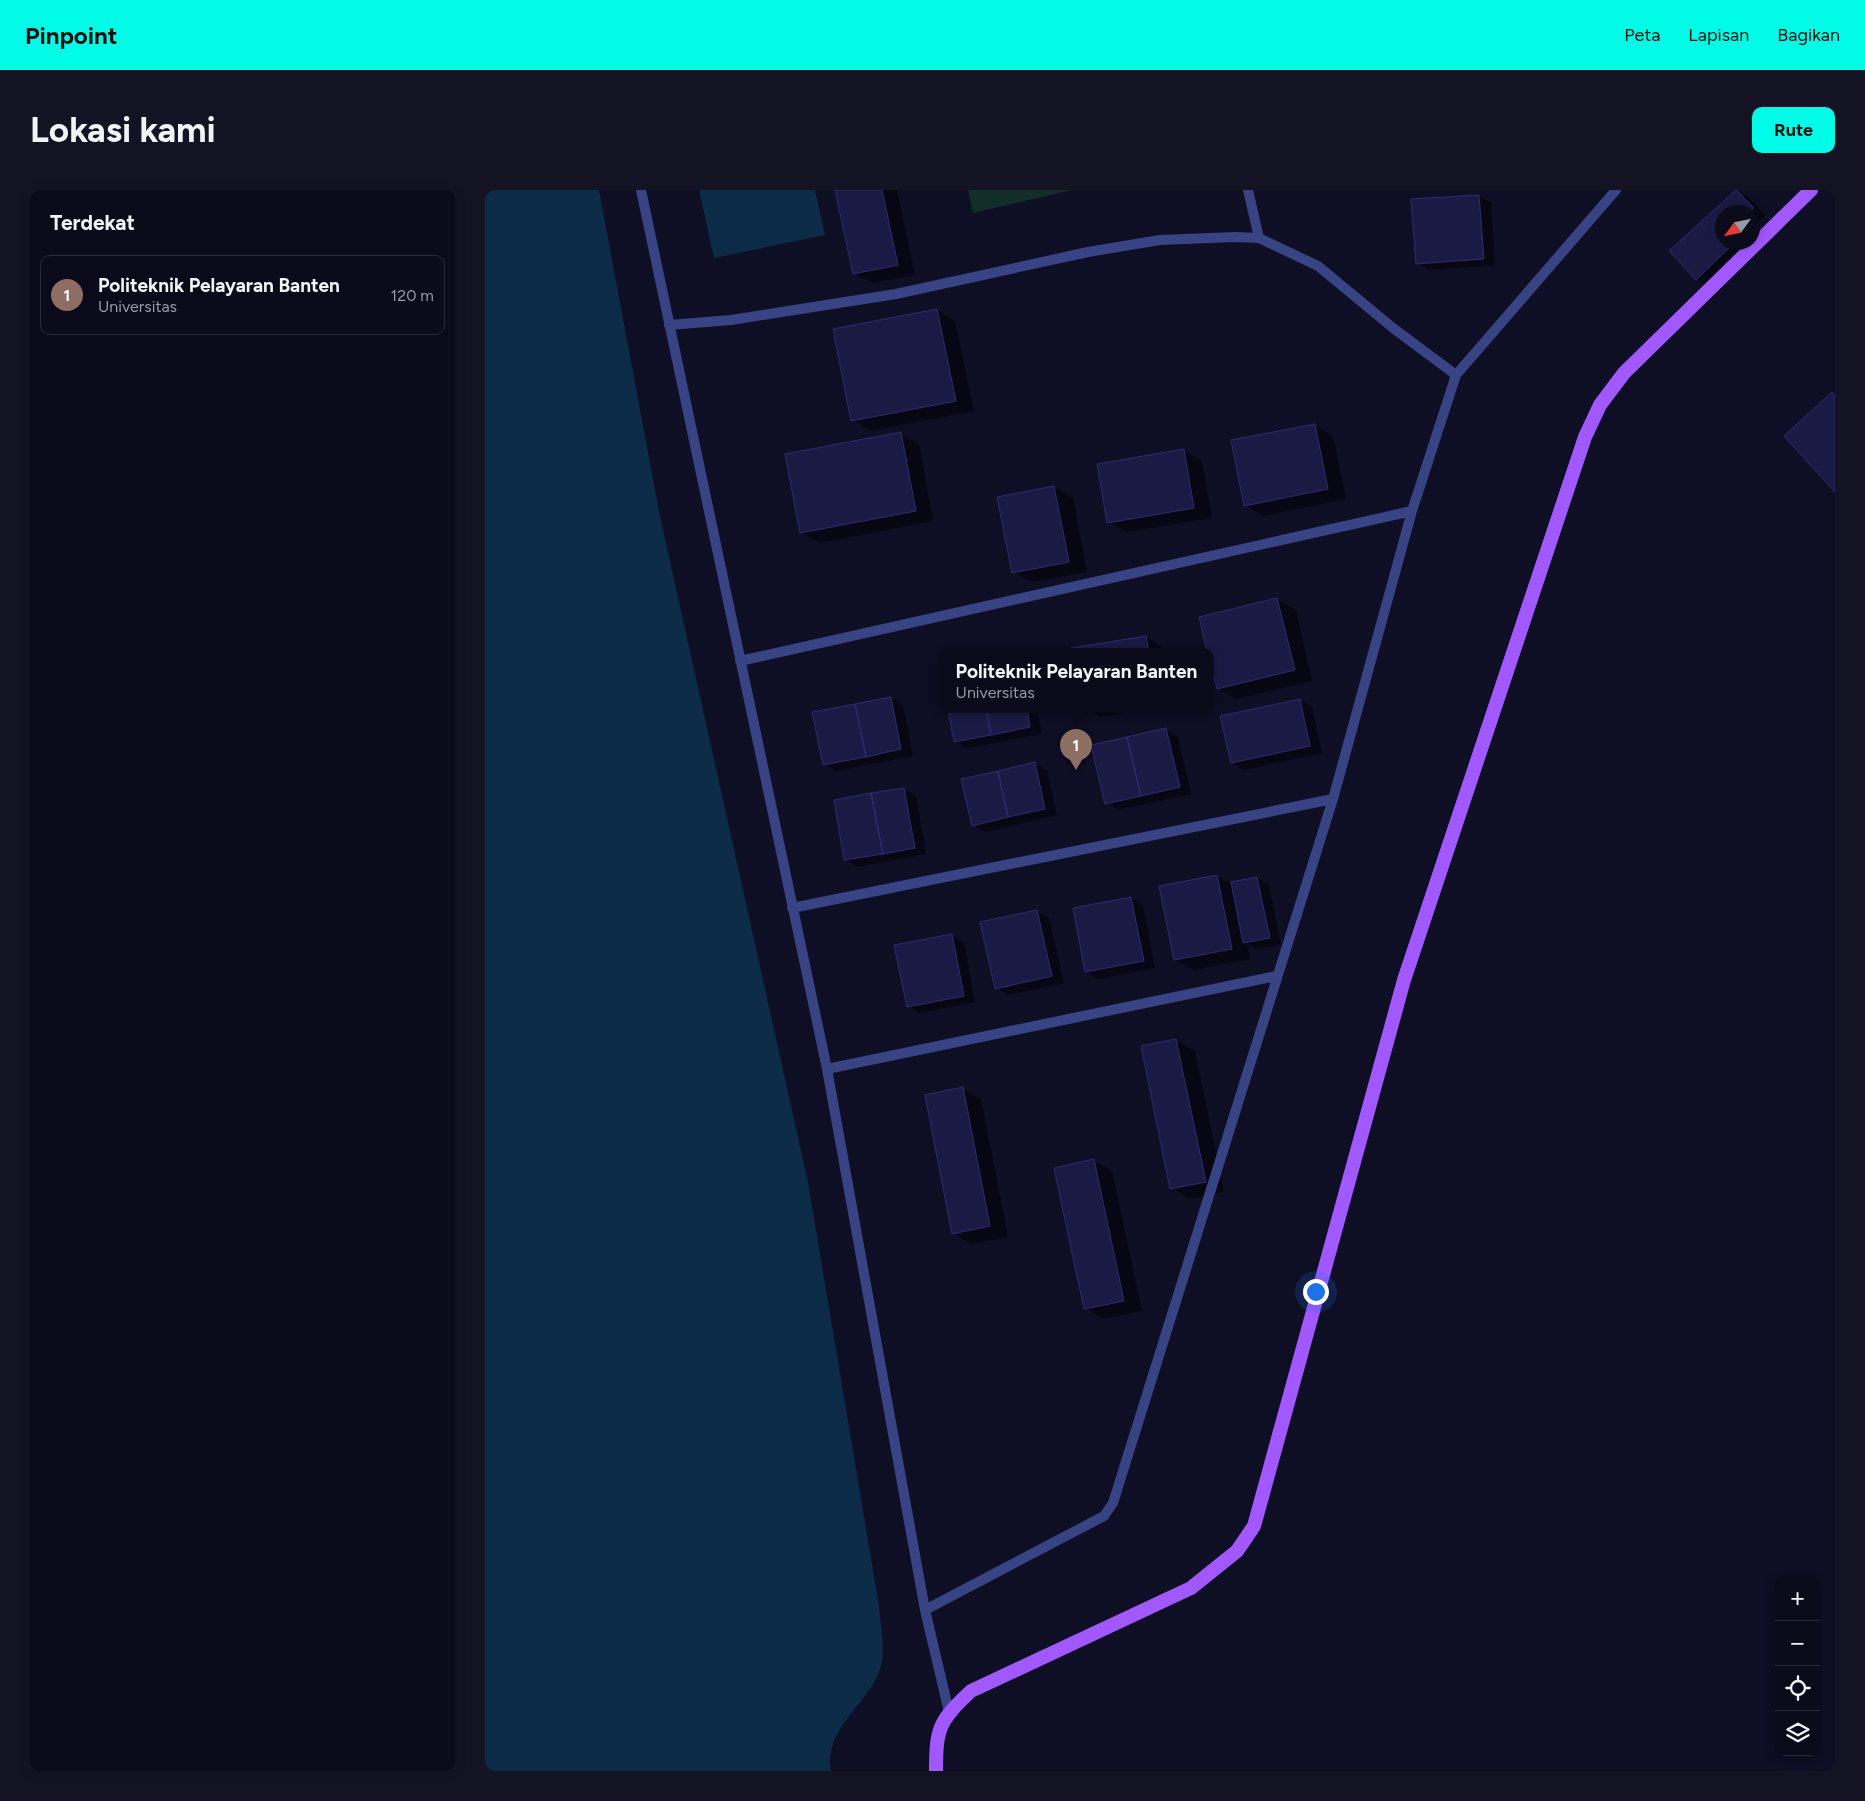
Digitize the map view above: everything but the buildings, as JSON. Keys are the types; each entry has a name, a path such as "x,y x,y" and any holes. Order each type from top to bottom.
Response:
{"main road":[{"path":"936,1771 936,1738 949,1712 971,1691 1191,1588 1237,1551 1254,1526 1404,980 1585,437 1600,405 1624,373 1811,190"}],"street":[{"path":"641,190 827,1069 925,1610 949,1712"},
{"path":"1248,190 1259,238"},
{"path":"925,1610 1105,1516 1113,1504 1333,799 1413,511 1456,375 1617,190"},
{"path":"669,325 731,320 896,294 1087,252 1160,240 1259,238 1318,266 1393,328 1456,375"},
{"path":"740,661 1413,511"},
{"path":"792,908 1333,799"},
{"path":"827,1069 1277,976"}],"green space":[{"path":"968,190 1072,190 973,213"}],"water":[{"path":"485,190 599,190 660,516 808,1182 879,1606 883,1643 880,1671 869,1690 838,1733 830,1757 831,1771 485,1771"},
{"path":"699,190 815,190 825,235 714,258"}],"place":[{"name":"Politeknik Pelayaran Banten","path":"1076,770"}]}
